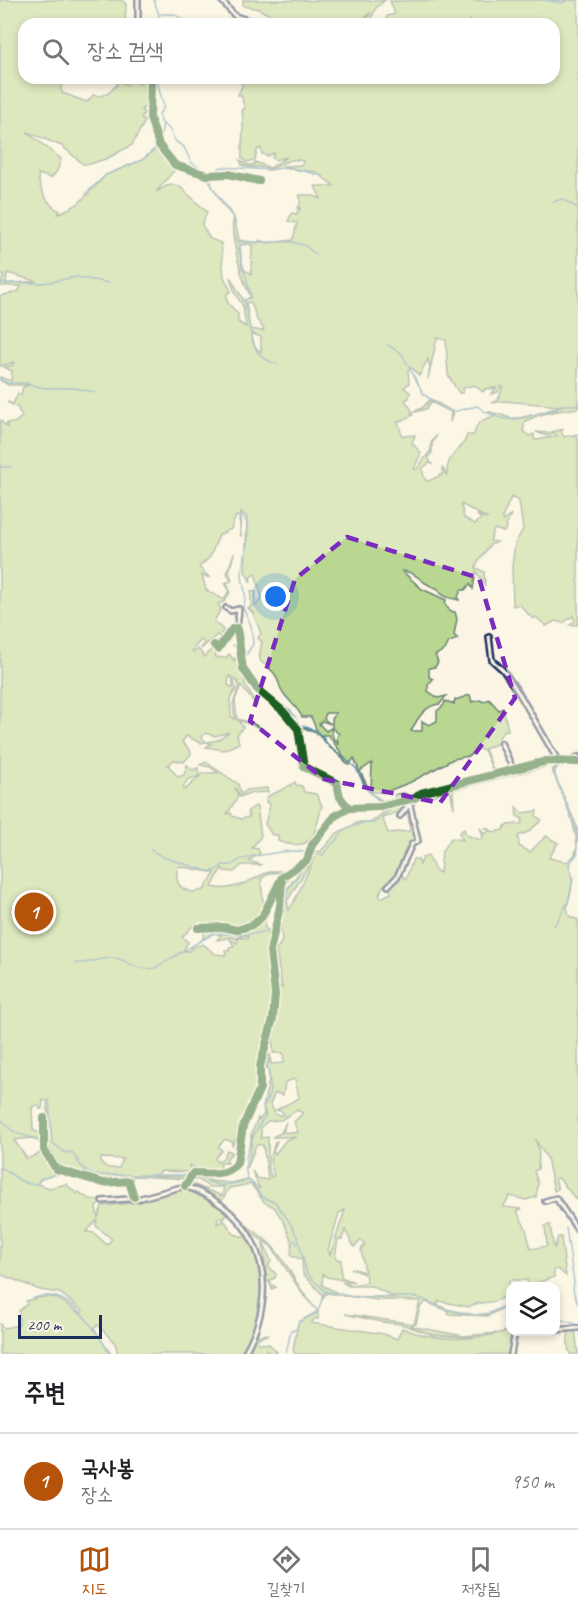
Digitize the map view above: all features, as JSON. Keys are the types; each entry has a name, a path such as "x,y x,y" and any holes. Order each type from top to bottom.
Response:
{"street":[{"path":"138,0 138,18"},
{"path":"221,0 235,16 241,18"},
{"path":"150,84 148,103 150,118 159,145 175,165 207,175 228,174 259,181"},
{"path":"226,608 231,611 239,609 237,628 243,669 257,689 297,726 304,767 337,783 340,797 349,808"},
{"path":"214,645 218,648 232,629 237,628"},
{"path":"489,637 492,660 503,670 520,695 557,759"},
{"path":"501,743 513,769"},
{"path":"569,762 578,757"},
{"path":"400,816 421,793 557,759 578,762"},
{"path":"198,928 223,927 237,930 262,917 280,879 307,860 312,845 335,816 349,808 374,808 415,798"},
{"path":"388,886 398,877 412,844 418,841 410,805"},
{"path":"185,1186 193,1173 208,1174 226,1171 237,1163 243,1126 261,1084 260,1070 272,1023 275,993 271,944 280,906 281,885 290,871"},
{"path":"44,1118 45,1150 56,1169 103,1184 129,1181 134,1197"},
{"path":"102,1201 185,1186 232,1215 252,1236 258,1249 262,1273 261,1308 244,1354"},
{"path":"545,1201 556,1198 578,1231"},
{"path":"560,1329 578,1328"},
{"path":"511,1354 513,1336"}],"highlighted area":[{"path":"347,537 479,578 515,698 440,803 324,779 250,721 295,579"}],"green space":[{"path":"0,0 122,0 126,4 125,18 18,18 18,84 63,84 61,87 62,93 87,102 93,95 108,93 117,84 150,84 148,107 141,109 144,113 141,118 145,121 132,145 108,158 83,164 62,146 27,132 61,159 57,171 51,178 38,174 42,190 51,205 60,211 58,214 78,204 106,175 142,160 159,146 177,167 156,192 170,184 179,186 207,212 202,225 210,239 221,243 224,277 231,291 227,294 227,302 238,314 238,322 246,327 243,306 235,293 230,277 244,301 251,297 241,270 235,245 234,218 225,207 234,217 239,240 257,243 260,240 268,243 293,240 297,223 288,221 292,213 297,214 298,207 300,210 300,195 311,195 321,199 315,186 334,186 316,172 283,168 283,166 303,165 303,161 289,161 270,170 242,165 240,160 248,165 254,165 255,162 270,168 287,157 275,160 272,158 274,153 267,156 262,154 261,148 257,150 255,160 247,162 242,158 242,110 245,109 241,95 238,95 242,84 560,84 560,18 387,18 395,14 390,1 578,0 578,408 554,412 525,421 523,431 529,436 534,434 534,439 537,440 557,436 554,433 547,436 536,432 548,433 564,429 561,431 564,437 578,434 570,436 578,437 578,625 570,625 575,621 573,616 563,623 555,621 546,626 536,617 533,619 519,604 513,606 512,566 515,544 523,529 519,501 511,497 502,518 504,521 511,514 504,532 494,529 490,541 497,542 490,545 476,565 476,568 484,572 485,586 476,571 473,589 470,584 465,590 461,590 459,600 444,596 437,588 412,573 402,571 422,589 446,600 445,604 450,611 455,612 457,619 454,635 458,639 449,642 445,650 435,655 438,662 435,667 429,668 429,677 433,679 428,685 428,691 438,698 446,696 440,704 422,713 411,731 422,731 422,721 429,725 437,721 437,711 445,701 454,704 455,700 470,695 472,702 480,700 484,702 489,699 499,710 503,708 508,730 503,731 498,740 500,742 485,749 494,772 509,768 509,764 511,768 494,773 484,750 479,749 469,756 453,759 411,782 383,793 371,791 372,763 360,771 369,789 373,794 367,790 354,758 349,765 335,751 346,759 328,735 321,735 327,744 316,733 302,728 305,766 300,731 289,717 293,715 300,726 317,731 311,717 302,717 282,691 277,677 260,660 262,642 258,638 261,634 253,613 248,608 251,607 251,591 256,592 254,607 262,598 255,573 250,578 251,583 245,571 247,517 241,512 241,537 239,517 236,516 231,529 219,535 210,557 199,567 210,578 202,575 206,590 224,600 229,590 225,583 230,582 227,583 230,592 224,602 218,604 221,609 214,621 224,631 221,633 226,639 218,648 215,645 220,637 217,635 201,649 204,642 201,640 192,650 194,652 198,649 205,657 214,646 220,651 217,651 215,657 226,658 229,654 233,659 238,657 238,651 233,645 237,641 234,629 236,629 243,669 247,675 244,676 245,684 257,706 241,686 235,700 237,719 252,723 262,729 238,720 243,727 237,735 239,743 224,750 206,747 211,744 207,742 218,740 229,732 215,736 205,733 201,737 206,742 201,743 186,736 182,742 191,754 184,762 174,760 168,765 178,777 184,775 187,765 192,770 198,768 199,776 187,780 183,788 185,790 203,773 218,773 210,767 200,765 206,762 238,784 241,794 247,790 267,788 268,792 249,793 240,797 235,787 238,797 227,814 231,813 232,816 241,819 249,817 248,811 257,807 261,836 252,848 258,849 260,853 249,861 262,865 242,865 234,872 224,871 222,868 212,887 234,887 270,871 288,872 270,873 261,879 264,911 258,920 238,930 254,925 261,920 265,912 265,929 273,931 272,945 274,935 275,961 279,986 282,988 276,950 282,941 280,918 277,924 283,883 288,875 300,865 285,881 283,898 305,863 310,850 320,852 337,833 359,822 372,822 397,801 371,808 360,806 374,807 380,802 386,803 382,800 395,798 394,795 403,793 413,796 399,798 397,805 401,801 410,801 410,805 400,816 399,812 382,817 388,833 410,831 408,814 411,808 418,839 412,842 397,877 383,886 379,895 381,898 391,893 389,887 403,876 406,879 413,859 418,859 420,865 423,857 428,855 435,870 440,873 442,851 451,838 463,840 459,833 464,829 466,835 480,840 483,836 480,828 485,834 489,831 485,827 494,832 503,830 506,825 521,824 523,819 517,816 516,807 522,813 537,811 536,816 542,820 528,832 518,836 519,846 530,852 546,836 558,843 549,858 567,862 574,855 569,864 573,878 567,908 569,916 578,920 578,1202 559,1178 555,1179 558,1189 554,1191 547,1158 535,1139 539,1151 538,1169 534,1171 538,1183 536,1197 526,1200 510,1196 503,1207 522,1209 517,1211 526,1229 531,1249 547,1246 545,1226 550,1225 554,1249 558,1237 561,1237 566,1276 558,1269 554,1270 554,1277 540,1282 509,1280 506,1282 506,1299 502,1298 469,1307 439,1301 437,1304 469,1315 488,1314 506,1306 488,1316 448,1314 448,1311 426,1302 420,1307 416,1324 410,1326 464,1336 496,1333 466,1337 433,1335 401,1324 345,1314 414,1324 420,1301 378,1300 350,1296 396,1298 372,1286 349,1286 342,1282 352,1285 367,1282 366,1275 351,1268 365,1272 361,1249 365,1245 361,1240 354,1247 345,1230 342,1239 338,1239 335,1258 341,1260 341,1277 354,1282 327,1277 323,1274 322,1285 341,1295 326,1293 322,1300 322,1294 303,1274 302,1259 291,1256 292,1242 284,1222 274,1207 264,1202 251,1184 229,1188 221,1203 226,1206 187,1185 193,1175 200,1174 200,1170 189,1165 190,1172 162,1171 153,1176 190,1176 190,1179 135,1176 130,1179 100,1181 87,1175 61,1171 51,1162 48,1147 32,1138 14,1140 27,1159 42,1152 54,1169 61,1173 40,1179 37,1184 50,1188 66,1184 77,1194 79,1192 89,1199 99,1200 100,1204 96,1207 98,1218 102,1206 141,1202 146,1197 183,1186 228,1212 222,1219 218,1218 217,1224 224,1220 234,1234 248,1238 249,1233 261,1261 263,1277 260,1310 243,1354 118,1354 115,1343 98,1325 94,1328 110,1354 0,1354 0,1324 4,1328 19,1325 19,1311 27,1304 26,1301 43,1297 55,1298 80,1314 83,1311 60,1293 40,1290 0,1274 0,420 7,427 7,423 14,423 22,417 17,407 7,402 13,404 18,393 21,395 23,387 30,385 8,385 0,380 0,377 11,381 12,371 4,367 13,365 14,362 0,366 0,296 19,291 21,286 0,286 4,275 0,275","holes":["240,245 252,245 251,274 242,268","7,273 36,281 6,284","251,302 263,331 250,329 246,303","251,333 261,337 261,352 255,347","437,338 446,340 448,375 459,393 462,393 463,388 474,385 483,392 485,389 496,388 491,394 498,392 501,386 503,387 498,400 492,403 504,401 561,406 554,412 559,406 516,418 491,412 496,416 481,422 476,427 474,435 467,435 449,462 447,476 442,467 443,474 429,481 425,480 422,469 429,463 432,464 428,457 432,453 432,444 437,435 431,443 431,450 417,469 414,469 421,453 412,443 415,435 402,436 398,422 413,415 411,413 426,409 431,402 451,412 450,422 453,412 430,400 422,408 413,412 405,400 409,398 410,392 404,388 409,383 408,370 412,368 419,376 428,359 430,367 428,379","461,504 488,519 477,515 481,519 475,524 464,518","229,676 237,681 239,686 233,704 235,719 231,716 230,699 236,689 233,679 233,688 228,685","326,713 336,713 332,719 332,728 339,734 338,744 333,738 331,728 326,731 319,724 322,721 331,724 324,719","314,857 303,884 289,910 287,901","178,866 215,873 204,890 191,891 179,884","193,926 238,930 205,931 202,940 214,933 221,935 217,940 231,937 237,939 238,937 247,935 248,938 239,938 237,943 230,939 234,946 229,947 229,951 225,950 226,955 215,954 203,944 191,948 190,951 183,951 188,942 182,937","271,1025 269,1036 273,1034 273,1053 283,1053 284,1063 271,1064 270,1054 268,1064 268,1049 261,1067 262,1086 246,1124 238,1164 231,1170 221,1173 201,1174 222,1171 220,1163 228,1163 226,1160 232,1152 227,1150 223,1158 217,1162 215,1158 222,1150 218,1147 225,1139 232,1142 232,1146 237,1135 240,1136 238,1142 241,1142 244,1123 261,1084 260,1066","265,1064 269,1077 264,1114 259,1120 258,1118 251,1135 251,1138 253,1135 247,1169 256,1145 263,1145 268,1178 267,1180 257,1178 252,1171 260,1189 247,1179 232,1183 210,1181 208,1176 235,1172 239,1168 246,1125 263,1086","295,1079 299,1098 276,1110 283,1112 284,1115 276,1115 270,1104 275,1093 283,1095 285,1082","43,1100 47,1101 48,1116 45,1136 33,1130 32,1107 38,1105 42,1109","297,1110 303,1113 294,1122 298,1133 283,1132 286,1122 281,1133 272,1137 297,1137 286,1140 275,1154 273,1152 277,1141 275,1142 270,1160 274,1176 271,1177 268,1166 268,1137 261,1138 261,1127 268,1121 281,1120","101,1158 123,1159 119,1168 108,1168 101,1163","197,1179 209,1187 224,1187 222,1196 190,1183","345,1210 330,1255 328,1250 339,1213","97,1220 96,1226 112,1239 107,1245 94,1233 86,1232"]},
{"path":"243,0 385,0 376,8 372,18 367,18 371,12 364,18 275,18 259,9 243,6"},
{"path":"234,553 229,572 232,580 227,573"},
{"path":"547,761 463,785 422,793"},
{"path":"558,761 562,761 554,770 555,776 577,827 577,847 572,821 552,770 558,765"},
{"path":"549,766 453,790 454,808 450,790 418,800 412,805 422,796 533,767"},
{"path":"295,782 296,785 302,786 304,792 316,794 322,805 314,832 305,843 299,845 278,841 278,835 272,835 265,824 270,804 266,802 267,797"},
{"path":"236,1217 272,1246 309,1301 271,1246 248,1231"},
{"path":"263,1242 271,1261 268,1266 276,1274 275,1278 270,1280 271,1285 276,1287 272,1289 269,1281 265,1282 263,1313 256,1336 269,1334 258,1338 258,1343 269,1344 277,1352 271,1354 266,1350 266,1354 256,1354 252,1350 245,1354 261,1313 265,1267"},
{"path":"318,1312 318,1319 314,1319 311,1323 384,1334 397,1339 402,1328 414,1333 441,1338 470,1338 506,1331 506,1336 513,1336 510,1354 295,1354 293,1350 298,1323"},
{"path":"575,1329 578,1354 570,1354 569,1330"}],"waterway":[{"path":"154,0 160,18"},
{"path":"544,0 562,3 568,0"},
{"path":"161,14 174,14 180,18"},
{"path":"158,84 164,107 159,114 161,122 169,129 176,142 184,147 191,162 207,173"},
{"path":"86,193 106,175 142,160 159,145 163,124"},
{"path":"214,173 221,167 270,170 288,167 323,176"},
{"path":"210,177 212,187 234,218 233,228 251,296 244,301 255,348 267,360 278,364"},
{"path":"553,202 562,199 578,208"},
{"path":"238,242 292,242 304,245 317,255"},
{"path":"0,283 44,283 77,277 109,283"},
{"path":"388,345 402,354 424,395 452,412 477,406 499,418 513,419 551,411 559,407"},
{"path":"0,379 7,383 26,383 44,388 75,388 94,392"},
{"path":"560,405 578,405"},
{"path":"0,467 12,467"},
{"path":"242,515 248,527 248,542 242,570 245,593 243,608 251,625 253,644 243,660"},
{"path":"247,673 255,678 262,690 290,710 300,725 317,731 326,743 356,768 366,789 378,800 387,803 398,798 415,797"},
{"path":"567,760 578,755"},
{"path":"419,796 551,763"},
{"path":"562,763 555,770 555,775 578,835"},
{"path":"314,854 323,855 345,829 363,823 374,823 399,802"},
{"path":"151,850 163,857 207,871 215,871 223,865 232,865 252,856 288,851 309,853"},
{"path":"554,926 570,897 572,882 569,864 578,853"},
{"path":"277,924 284,912 288,889 313,854"},
{"path":"75,963 113,958 136,967 155,968 214,933 240,935 273,931"},
{"path":"248,1180 247,1154 253,1137 266,1115 263,1106 270,1095 266,1057"},
{"path":"49,1099 52,1142 65,1153 72,1152 81,1166 93,1175 189,1175"},
{"path":"0,1118 15,1132 42,1140"},
{"path":"46,1143 62,1169 79,1173 86,1171"},
{"path":"0,1167 22,1181 32,1184 61,1173"},
{"path":"193,1177 221,1185 250,1181 262,1197 275,1202 298,1238 307,1274 325,1291 353,1297 416,1297 446,1309 475,1315 490,1313 506,1305"},
{"path":"566,1228 573,1290 578,1304"},
{"path":"294,1240 297,1244"},
{"path":"286,1354 291,1330 296,1330 299,1322 318,1311 325,1291"},
{"path":"34,1298 47,1296 59,1298 70,1304 89,1322 111,1354"},
{"path":"560,1319 578,1325"}],"cycle path":[{"path":"151,84 150,118 159,145 175,165 207,175 228,174 259,181"},
{"path":"214,645 218,649 232,629 237,628 243,669 257,689 283,711 298,729 304,767 337,783 340,797 349,808"},
{"path":"198,928 223,927 237,930 252,925 262,917 282,877 307,860 312,845 335,816 349,808 381,807 415,798 421,793 547,761 578,762"},
{"path":"185,1186 193,1173 223,1172 237,1163 243,1126 260,1088 260,1066 273,1019 275,994 270,951 280,906 282,883"},
{"path":"44,1118 44,1150 56,1169 103,1183 129,1181 134,1197"}],"place":[{"name":"국사봉","path":"34,912"}]}
